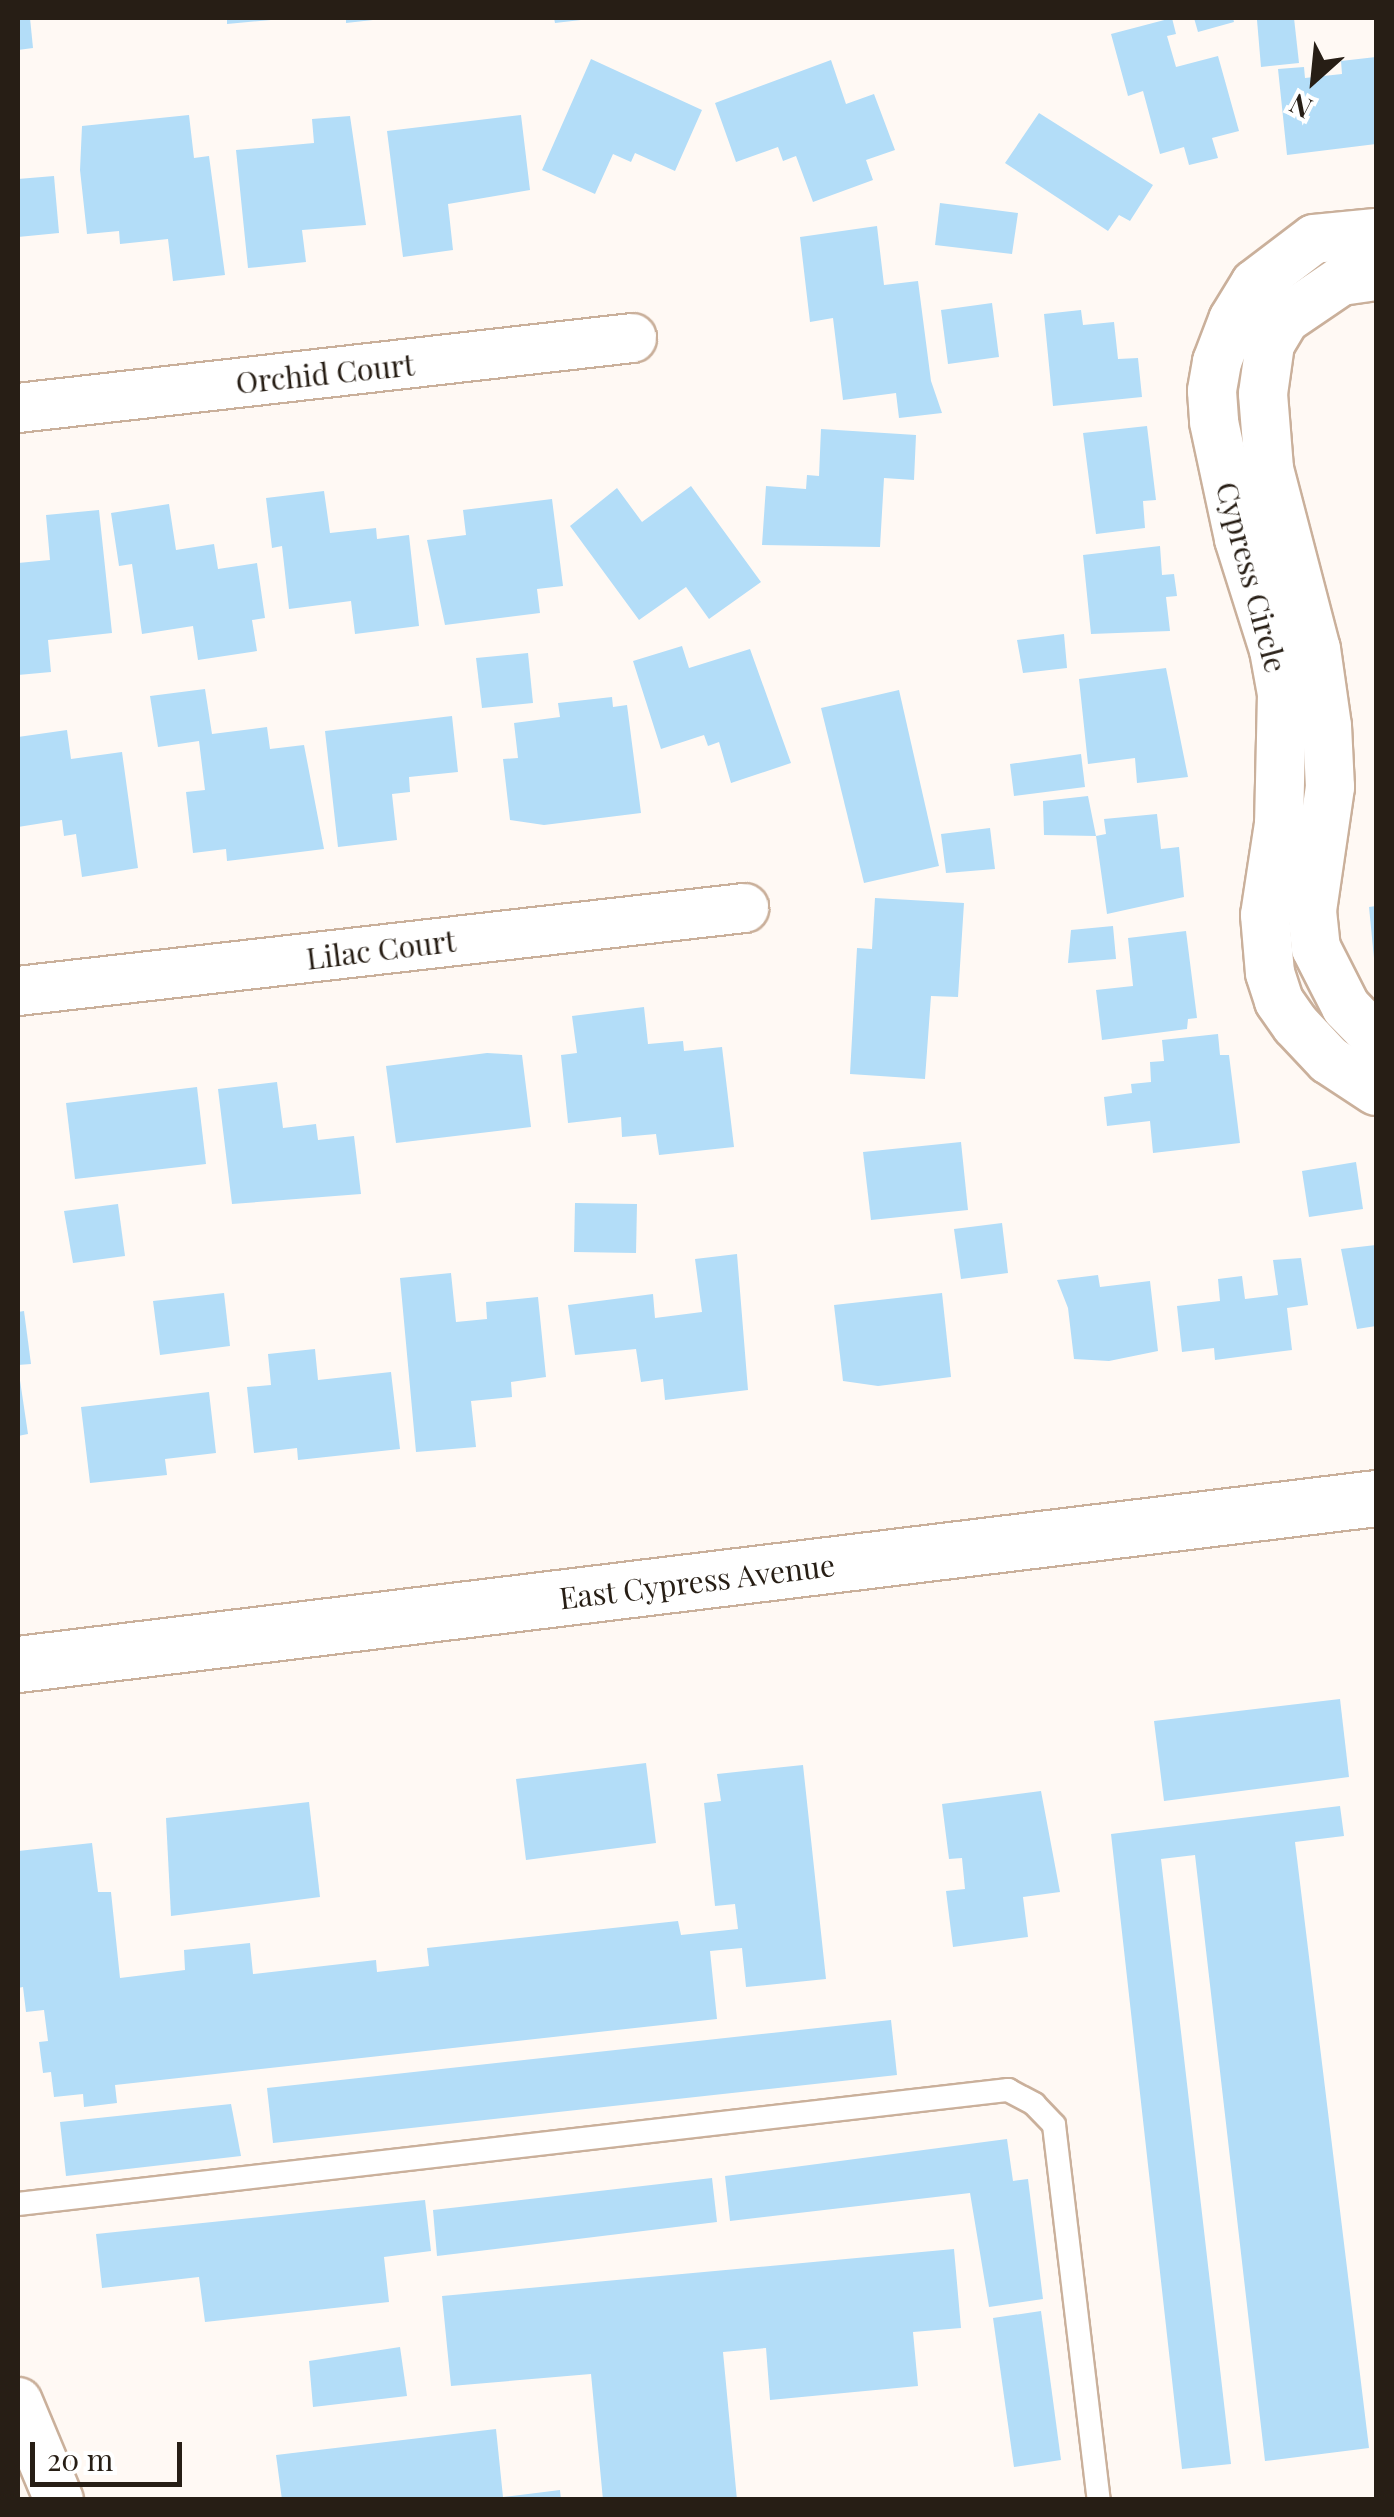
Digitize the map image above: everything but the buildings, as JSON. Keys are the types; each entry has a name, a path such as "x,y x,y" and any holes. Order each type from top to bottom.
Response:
{"main road":[{"name":"East Cypress Avenue","path":"18,1664 1376,1498"}],"street":[{"name":"Cypress Circle","path":"1376,233 1314,239 1256,284 1232,320 1216,362 1212,391 1214,422 1240,539 1274,650 1282,694 1279,824 1265,915 1270,973 1280,1002 1296,1025 1329,1060 1376,1091"},
{"name":"Cypress Circle","path":"1376,276 1342,281 1285,319 1270,344 1263,394 1273,488 1316,649 1328,726 1330,787 1312,911 1316,948 1346,1007 1376,1038"},
{"name":"Orchid Court","path":"18,408 632,338"},
{"name":"Lilac Court","path":"18,991 744,908"},
{"path":"18,2402 59,2500"}],"lane":[{"path":"18,2204 1008,2090 1034,2104 1054,2126 1099,2500"}]}
